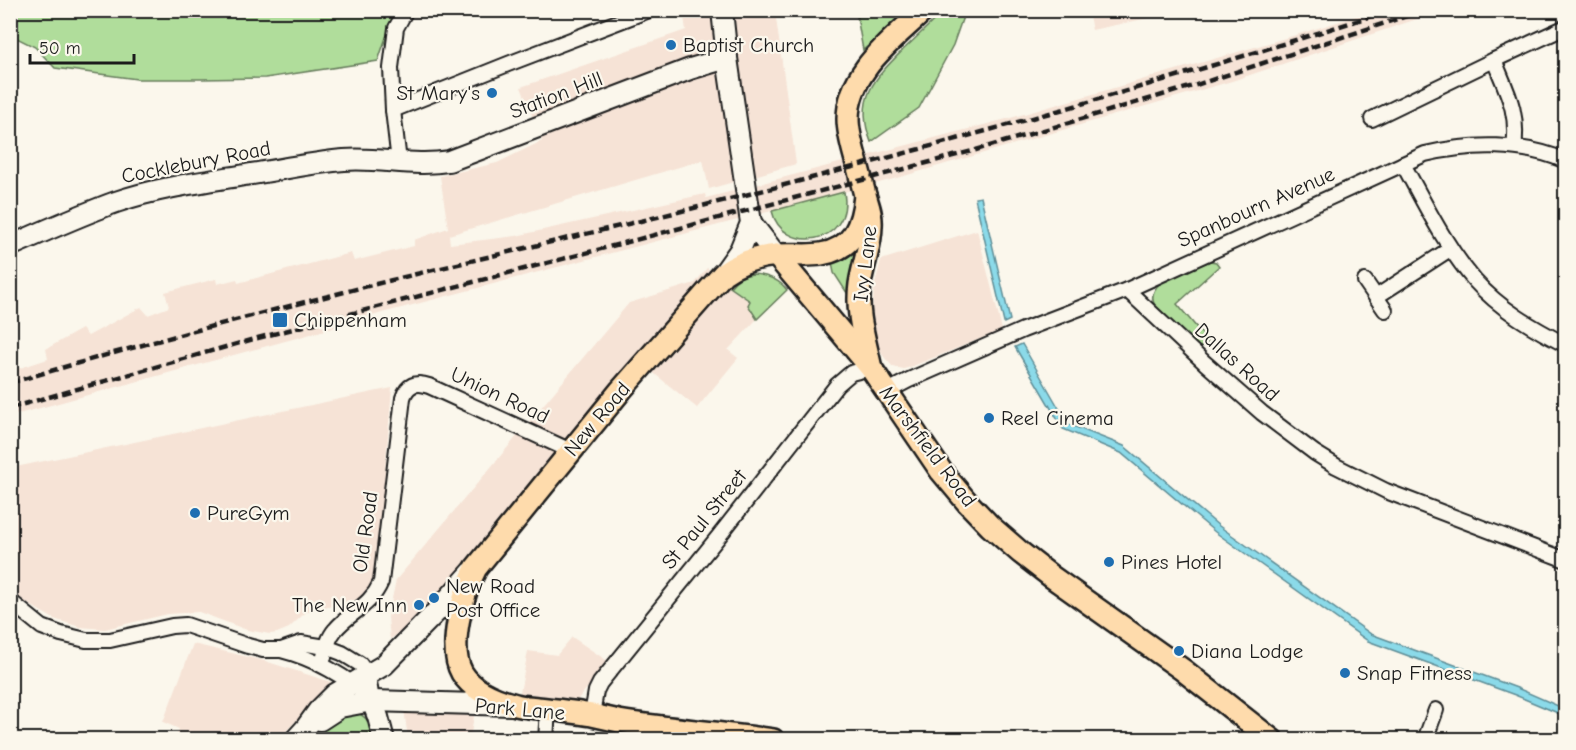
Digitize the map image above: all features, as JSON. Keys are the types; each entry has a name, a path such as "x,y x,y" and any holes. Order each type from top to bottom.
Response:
{"main road":[{"name":"Ivy Lane","path":"871,368 860,326 859,307 860,286 872,226 850,133 848,118 851,94 867,65 924,10"},
{"name":"Ivy Lane","path":"781,262 822,254 842,246 853,236 860,224 865,196"},
{"name":"New Road","path":"516,705 479,690 462,673 458,662 456,649 459,622 464,596 476,568 621,390 723,274 743,262 781,262"},
{"name":"Marshfield Road","path":"781,262 871,368 946,477 998,533 1052,577 1183,670 1255,731 1272,740"},
{"name":"Park Lane","path":"516,705 592,715 618,721 773,740"}],"street":[{"path":"399,162 391,68 396,28 406,10"},
{"path":"393,110 649,10"},
{"path":"722,10 751,223"},
{"path":"1372,119 1420,102 1494,60 1566,27"},
{"name":"Station Hill","path":"399,162 428,164 458,158 690,69 727,58"},
{"path":"1494,60 1513,110 1516,129 1515,147"},
{"name":"Spanbourn Avenue","path":"1127,290 1403,164 1435,152 1491,146 1515,147 1544,153 1566,161"},
{"name":"Cocklebury Road","path":"10,246 82,215 153,191 343,160 367,159 399,162"},
{"path":"1403,164 1450,249 1476,282 1495,300 1537,329 1566,345"},
{"name":"Marshfield Road","path":"751,223 781,262"},
{"name":"New Road","path":"723,274 740,250 751,223"},
{"path":"1376,297 1450,249"},
{"path":"1365,281 1385,310"},
{"path":"886,392 1023,330 1127,290"},
{"name":"Dallas Road","path":"1127,290 1262,413 1336,466 1386,491 1566,560"},
{"name":"St Paul Street","path":"592,715 596,691 600,683 837,385 851,373 871,368"},
{"name":"Union Road","path":"410,386 422,383 571,451"},
{"name":"Old Road","path":"322,665 331,636 371,599 381,582 403,398 410,386"},
{"name":"New Road","path":"300,734 335,694 384,665 476,568"},
{"path":"10,601 42,627 73,638 110,640 186,625 256,648 281,650 307,657 360,680"},
{"path":"281,650 301,643 326,647 360,664 360,680 365,694 372,701 384,740"},
{"name":"Park Lane","path":"300,734 340,707 372,701 516,705"},
{"path":"546,740 548,709"},
{"path":"1425,740 1436,710"}],"shaded area":[{"path":"1055,10 1181,11 1092,30 1089,16 1054,17"},
{"path":"683,11 775,11 796,164 709,189 703,160 449,235 450,244 516,236 705,194 706,198 1014,117 1372,11 1441,11 1232,81 890,180 382,313 11,416 11,371 48,359 46,349 82,329 88,336 141,307 148,315 169,307 165,292 216,279 217,284 237,279 238,283 351,253 354,261 414,246 414,240 448,228 440,176 497,163 542,141 521,87 686,30"},
{"path":"977,230 1002,330 913,366 904,369 893,367 877,345 872,309 881,260"},
{"path":"707,268 750,302 748,305 757,319 728,350 738,358 697,408 635,358 412,626 390,639 388,617 396,580 629,303 695,283"},
{"path":"392,388 376,579 363,597 344,604 312,610 305,613 289,628 270,634 247,630 199,612 168,614 105,629 80,627 54,619 11,591 11,468"},
{"path":"572,637 609,662 577,700 520,693 528,651 557,655"},
{"path":"193,644 265,661 334,683 278,739 175,739 179,729 163,722"},
{"path":"404,709 474,716 470,739 408,739"}],"green space":[{"path":"11,11 395,11 378,61 265,78 137,79 55,68 35,47 15,37 11,39"},
{"path":"856,11 903,11 894,24 863,50"},
{"path":"944,11 965,11 953,45 919,108 871,142 866,127 865,113 870,90 884,70"},
{"path":"844,192 844,210 838,224 828,233 816,238 802,239 789,234 778,225 772,211"},
{"path":"860,236 849,296 834,273 831,258"},
{"path":"1210,261 1216,262 1219,266 1177,304 1208,341 1199,348 1157,309 1153,297 1157,286 1164,280"},
{"path":"753,274 772,278 787,290 757,319 748,305 750,301 730,287 740,278"},
{"path":"358,713 368,721 375,740 309,740 336,716"}],"water":[{"path":"981,197 1010,320 1004,323 975,198"},
{"path":"1022,344 1068,424 1124,446 1219,526 1371,634 1517,688 1565,709 1565,716 1515,695 1368,641 1215,532 1121,453 1063,429 1015,347"}],"railway":[{"path":"10,383 296,304 706,205 878,160 1050,113 1390,10"},
{"path":"10,408 254,339 976,150 1193,86 1425,10"}],"place":[{"name":"Baptist Church","path":"671,45"},
{"name":"St Mary's","path":"492,93"},
{"name":"Chippenham","path":"280,320"},
{"name":"Reel Cinema","path":"989,418"},
{"name":"PureGym","path":"195,513"},
{"name":"Pines Hotel","path":"1109,562"},
{"name":"New Road Post Office","path":"434,598"},
{"name":"The New Inn","path":"419,605"},
{"name":"Diana Lodge","path":"1179,651"},
{"name":"Snap Fitness","path":"1345,673"}]}
